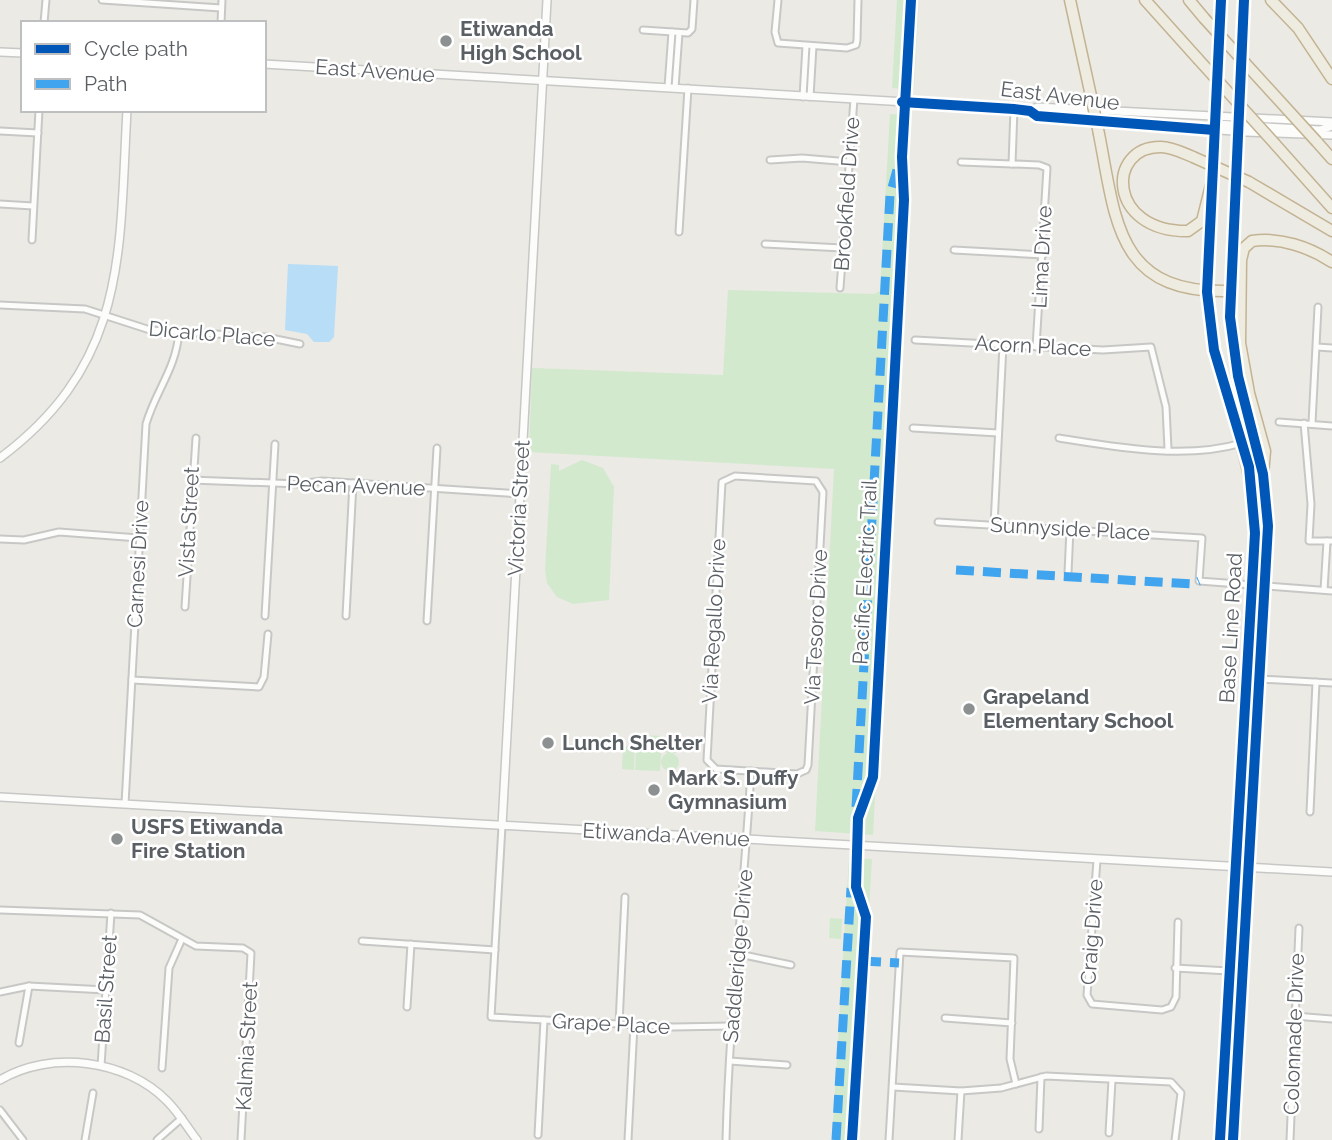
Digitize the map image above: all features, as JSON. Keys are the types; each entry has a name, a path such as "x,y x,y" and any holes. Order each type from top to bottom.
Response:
{"highway":[{"path":"1070,0 1118,227 1133,256 1159,279 1206,292 1229,291"},
{"path":"1145,0 1332,208"},
{"path":"1189,0 1332,159"},
{"path":"1271,0 1298,28 1332,79"},
{"path":"1211,185 1203,218 1191,230 1156,225 1133,213 1122,188 1127,167 1135,156 1146,150 1162,147 1193,157 1249,182 1332,232"},
{"path":"1263,474 1265,451 1249,393 1240,342 1241,255 1252,241 1273,241 1302,247 1332,262"}],"main road":[{"name":"Base Line Road","path":"1220,1140 1253,584 1254,509 1242,443 1214,349 1206,292 1221,0"},
{"name":"Base Line Road","path":"1233,1140 1251,868 1268,526 1263,474 1238,376 1229,291 1244,0"}],"street":[{"path":"44,21 46,0"},
{"path":"102,0 221,8"},
{"path":"220,21 222,0"},
{"name":"Victoria Street","path":"491,1017 547,0"},
{"path":"643,30 688,33 692,29 694,0"},
{"path":"778,0 775,32 778,43 853,48 857,40 858,0"},
{"path":"672,88 676,32"},
{"path":"806,97 809,46"},
{"path":"0,52 21,53"},
{"name":"East Avenue","path":"266,64 854,99 1030,111 1037,116 1236,124 1332,124"},
{"path":"679,232 688,88"},
{"name":"Brookfield Drive","path":"840,289 854,99"},
{"name":"East Avenue","path":"1030,111 1037,107 1332,135"},
{"path":"961,162 1012,164 1014,110"},
{"path":"32,240 40,112"},
{"path":"0,458 30,435 61,401 81,372 106,316 119,252 127,112"},
{"path":"0,131 38,133"},
{"path":"770,160 802,158 850,162"},
{"name":"Lima Drive","path":"1012,164 1047,168 1036,347"},
{"path":"0,204 33,206"},
{"path":"765,244 842,248"},
{"path":"954,250 1043,255"},
{"name":"Dicarlo Place","path":"0,304 85,309 150,330 266,337 300,344"},
{"path":"1312,424 1318,307"},
{"name":"Carnesi Drive","path":"125,804 146,424 151,405 176,359 179,332"},
{"name":"Acorn Place","path":"915,340 1103,350 1151,347 1166,407 1168,449"},
{"path":"994,525 1003,345"},
{"path":"1317,347 1332,348"},
{"path":"1279,422 1332,426"},
{"path":"1304,423 1311,504 1309,541 1329,541 1324,590"},
{"path":"913,428 998,433"},
{"name":"Vista Street","path":"184,607 196,438"},
{"path":"1059,438 1168,449 1217,450 1242,443"},
{"path":"265,616 275,444"},
{"path":"427,621 437,448"},
{"name":"Via Tesoro Drive","path":"727,478 816,481 821,485 822,519 806,770 797,774 751,771"},
{"name":"Via Regallo Drive","path":"727,478 722,482 707,760 709,765 716,769 751,771"},
{"name":"Pecan Avenue","path":"191,480 272,484 354,483 520,494"},
{"path":"346,616 354,483"},
{"name":"Sunnyside Place","path":"938,522 1202,537 1199,581 1253,584"},
{"path":"1068,573 1070,529"},
{"path":"0,539 24,540 59,532 139,538"},
{"path":"1253,584 1332,591"},
{"path":"132,680 259,687 264,677 268,634"},
{"path":"1260,679 1332,683"},
{"path":"1310,812 1316,682"},
{"name":"Saddleridge Drive","path":"726,1140 731,1026 739,954 751,771"},
{"name":"Etiwanda Avenue","path":"0,797 1332,872"},
{"name":"Craig Drive","path":"1097,860 1087,995 1091,1004 1162,1010 1171,1007 1175,998 1175,968"},
{"path":"619,1024 625,897"},
{"path":"0,910 140,915 181,941 169,968 162,1068"},
{"name":"Basil Street","path":"101,1066 111,913"},
{"path":"1178,922 1175,968 1228,971"},
{"name":"Colonnade Drive","path":"1290,1140 1299,928"},
{"name":"Kalmia Street","path":"181,941 196,946 243,948 251,953 241,1140"},
{"path":"362,942 495,950"},
{"path":"407,1007 411,944"},
{"path":"889,1140 900,952 1014,958 1010,1059 1016,1084"},
{"path":"739,954 791,965"},
{"path":"19,1043 29,986"},
{"path":"0,992 29,986 106,990"},
{"name":"Grape Place","path":"491,1017 634,1025 731,1026"},
{"path":"1294,1017 1332,1018"},
{"path":"945,1018 1012,1023"},
{"path":"538,1135 544,1020"},
{"path":"628,1140 634,1025"},
{"path":"730,1061 787,1065"},
{"path":"0,1080 37,1065 71,1063 101,1066 143,1082 166,1100 197,1140"},
{"path":"893,1087 961,1091 1002,1088 1041,1077 1171,1082 1177,1085 1181,1093 1175,1140"},
{"path":"1039,1129 1041,1077"},
{"path":"1109,1133 1112,1080"},
{"path":"958,1140 961,1091"},
{"path":"85,1140 93,1093"},
{"path":"0,1110 23,1140"},
{"path":"158,1140 182,1118"}],"green space":[{"path":"897,0 919,0 914,90 892,88"},
{"path":"890,114 911,115 873,835 815,831 834,469 529,452 532,368 723,375 728,290 874,294 880,291"},
{"path":"582,460 603,468 614,487 609,600 573,604 557,597 547,583 545,570 551,464 559,465 559,471"},
{"path":"637,735 662,736 660,771 635,770"},
{"path":"671,736 677,739 680,745 677,751 671,754 665,751 662,745 665,739"},
{"path":"623,746 635,747 634,770 622,769"},
{"path":"670,753 676,756 679,762 676,768 670,771 664,768 661,762 664,756"},
{"path":"849,858 872,859 855,1140 832,1140"},
{"path":"830,918 842,919 841,939 829,938"}],"water":[{"path":"288,264 338,266 334,337 329,342 314,342 307,334 285,330"}],"marked path":[{"path":"856,807 890,195 898,166"},
{"path":"956,570 1192,584 1199,581"},
{"path":"836,1140 851,888"},
{"path":"863,961 899,963"}],"cycle path":[{"name":"Pacific Electric Trail","path":"852,1140 866,917 856,887 858,818 873,777 904,200 902,157 911,0"},
{"path":"1220,1140 1255,533 1249,467 1214,350 1207,292 1221,0"},
{"path":"1233,1140 1268,526 1263,474 1238,376 1230,317 1244,0"},
{"path":"902,102 1014,109 1030,111 1037,116 1214,130"}],"place":[{"name":"Etiwanda High School","path":"446,41"},
{"name":"Grapeland Elementary School","path":"969,709"},
{"name":"Lunch Shelter","path":"548,743"},
{"name":"Mark S. Duffy Gymnasium","path":"654,790"},
{"name":"USFS Etiwanda Fire Station","path":"117,839"}]}
